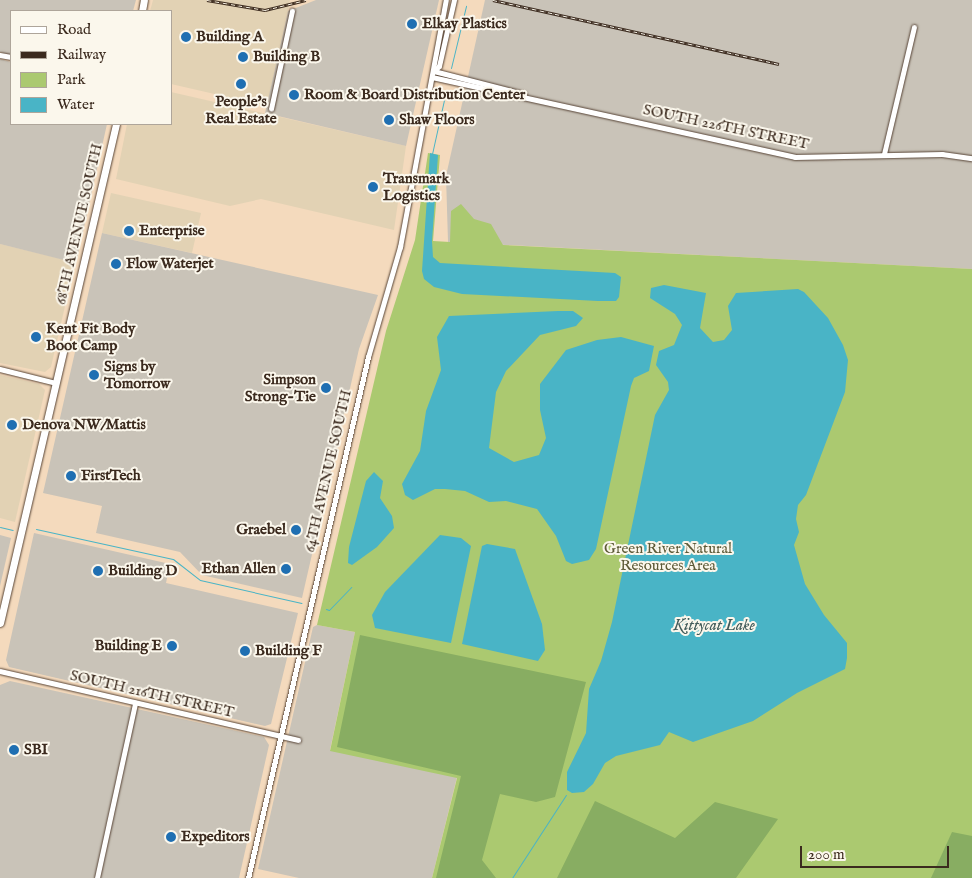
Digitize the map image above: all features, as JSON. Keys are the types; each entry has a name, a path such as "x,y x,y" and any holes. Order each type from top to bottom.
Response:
{"main road":[{"name":"68TH AVENUE SOUTH","path":"0,623 116,125"}],"street":[{"name":"64TH AVENUE SOUTH","path":"248,878 368,357 400,247 417,142 433,74 432,64 446,0"},
{"name":"64TH AVENUE SOUTH","path":"433,74 439,66 454,0"},
{"path":"270,109 292,12"},
{"path":"884,154 914,28"},
{"name":"SOUTH 226TH STREET","path":"433,74 794,157 942,154 972,158"},
{"path":"0,369 56,383"},
{"name":"SOUTH 216TH STREET","path":"0,671 298,740"},
{"path":"97,878 135,703"}],"shaded area":[{"path":"0,0 136,0 133,10 10,10 10,55 0,52"},
{"path":"153,0 290,0 267,106 172,84 172,10 150,10"},
{"path":"316,0 439,0 406,146 265,113 288,11"},
{"path":"485,0 972,0 972,269 448,242 446,176"},
{"path":"0,59 10,62 10,125 107,125 76,263 0,244"},
{"path":"172,92 406,146 394,230 261,199 230,206 116,179 127,125 172,125"},
{"path":"111,193 201,213 192,253 102,233"},
{"path":"102,233 378,295 359,349 302,598 202,575 180,552 96,533 102,506 43,493"},
{"path":"0,244 70,261 74,267 51,367 45,372 0,363"},
{"path":"0,375 39,384 45,390 15,522 0,518"},
{"path":"34,533 170,564 166,583 298,613 271,724 265,726 9,667 6,660"},
{"path":"0,535 11,538 0,586"},
{"path":"317,625 355,632 330,750 457,777 432,878 299,878 258,869 313,627"},
{"path":"10,681 264,737 269,745 239,878 0,878 0,685"}],"green space":[{"name":"Green River Natural Resources Area","path":"428,153 440,155 433,241 450,242 451,211 461,204 474,219 491,224 503,245 972,269 972,878 432,878 457,778 330,751 355,632 317,625 386,331 415,240"},
{"path":"360,635 586,682 555,797 536,802 500,794 482,860 496,878 436,878 461,776 337,747"},
{"path":"595,801 675,838 715,802 778,819 736,878 557,878"},
{"path":"952,832 972,836 972,878 931,878"}],"water":[{"path":"430,153 438,155 432,241 433,257 440,263 615,273 621,277 619,297 616,301 462,294 434,287 424,279 422,271"},
{"name":"Kittycat Lake","path":"664,285 706,293 700,328 713,342 724,340 732,330 728,306 736,293 798,289 804,292 828,318 843,345 848,360 845,392 806,495 798,505 796,519 799,532 794,545 805,584 824,615 847,643 847,658 845,669 797,693 753,721 693,742 669,732 660,745 616,756 605,763 593,784 584,792 572,793 567,790 567,772 586,733 589,689 601,661 612,622 655,415 669,390 668,382 656,365 659,351 674,345 682,325 675,314 650,298 651,288"},
{"path":"573,311 583,318 576,326 540,335 506,371 496,392 489,448 514,462 539,455 546,438 540,410 540,384 566,350 597,340 621,337 654,346 649,371 634,378 631,386 596,549 589,560 572,564 566,561 556,536 537,509 506,501 489,502 465,491 445,489 435,489 413,500 405,495 402,484 420,451 426,411 441,370 437,337 449,316"},
{"path":"374,472 383,481 380,498 392,516 394,528 377,547 352,565 348,563 349,547 366,481"},
{"path":"440,535 461,538 471,546 451,643 375,628 372,615 385,592"},
{"path":"487,544 515,549 542,624 545,650 538,661 462,644 482,546"}],"waterway":[{"path":"451,68 466,6"},
{"path":"432,154 446,91"},
{"path":"0,527 13,530"},
{"path":"36,529 173,559 200,580 301,603"},
{"path":"326,609 329,610 351,587"},
{"path":"512,878 566,795"}],"railway":[{"path":"207,0 265,10 306,0"},
{"path":"493,0 779,64"}],"place":[{"name":"Elkay Plastics","path":"412,24"},
{"name":"Building A","path":"186,37"},
{"name":"Building B","path":"243,57"},
{"name":"People's Real Estate","path":"241,84"},
{"name":"Room & Board Distribution Center","path":"294,95"},
{"name":"Shaw Floors","path":"389,120"},
{"name":"Transmark Logistics","path":"373,187"},
{"name":"Enterprise","path":"129,231"},
{"name":"Flow Waterjet","path":"116,264"},
{"name":"Kent Fit Body Boot Camp","path":"36,337"},
{"name":"Signs by Tomorrow","path":"94,375"},
{"name":"Simpson Strong-Tie","path":"326,388"},
{"name":"Denova NW/Mattis","path":"12,425"},
{"name":"FirstTech","path":"71,476"},
{"name":"Graebel","path":"296,530"},
{"name":"Ethan Allen","path":"286,569"},
{"name":"Building D","path":"98,571"},
{"name":"Building E","path":"172,646"},
{"name":"Building F","path":"245,651"},
{"name":"SBI","path":"14,750"},
{"name":"Expeditors","path":"171,837"}]}
